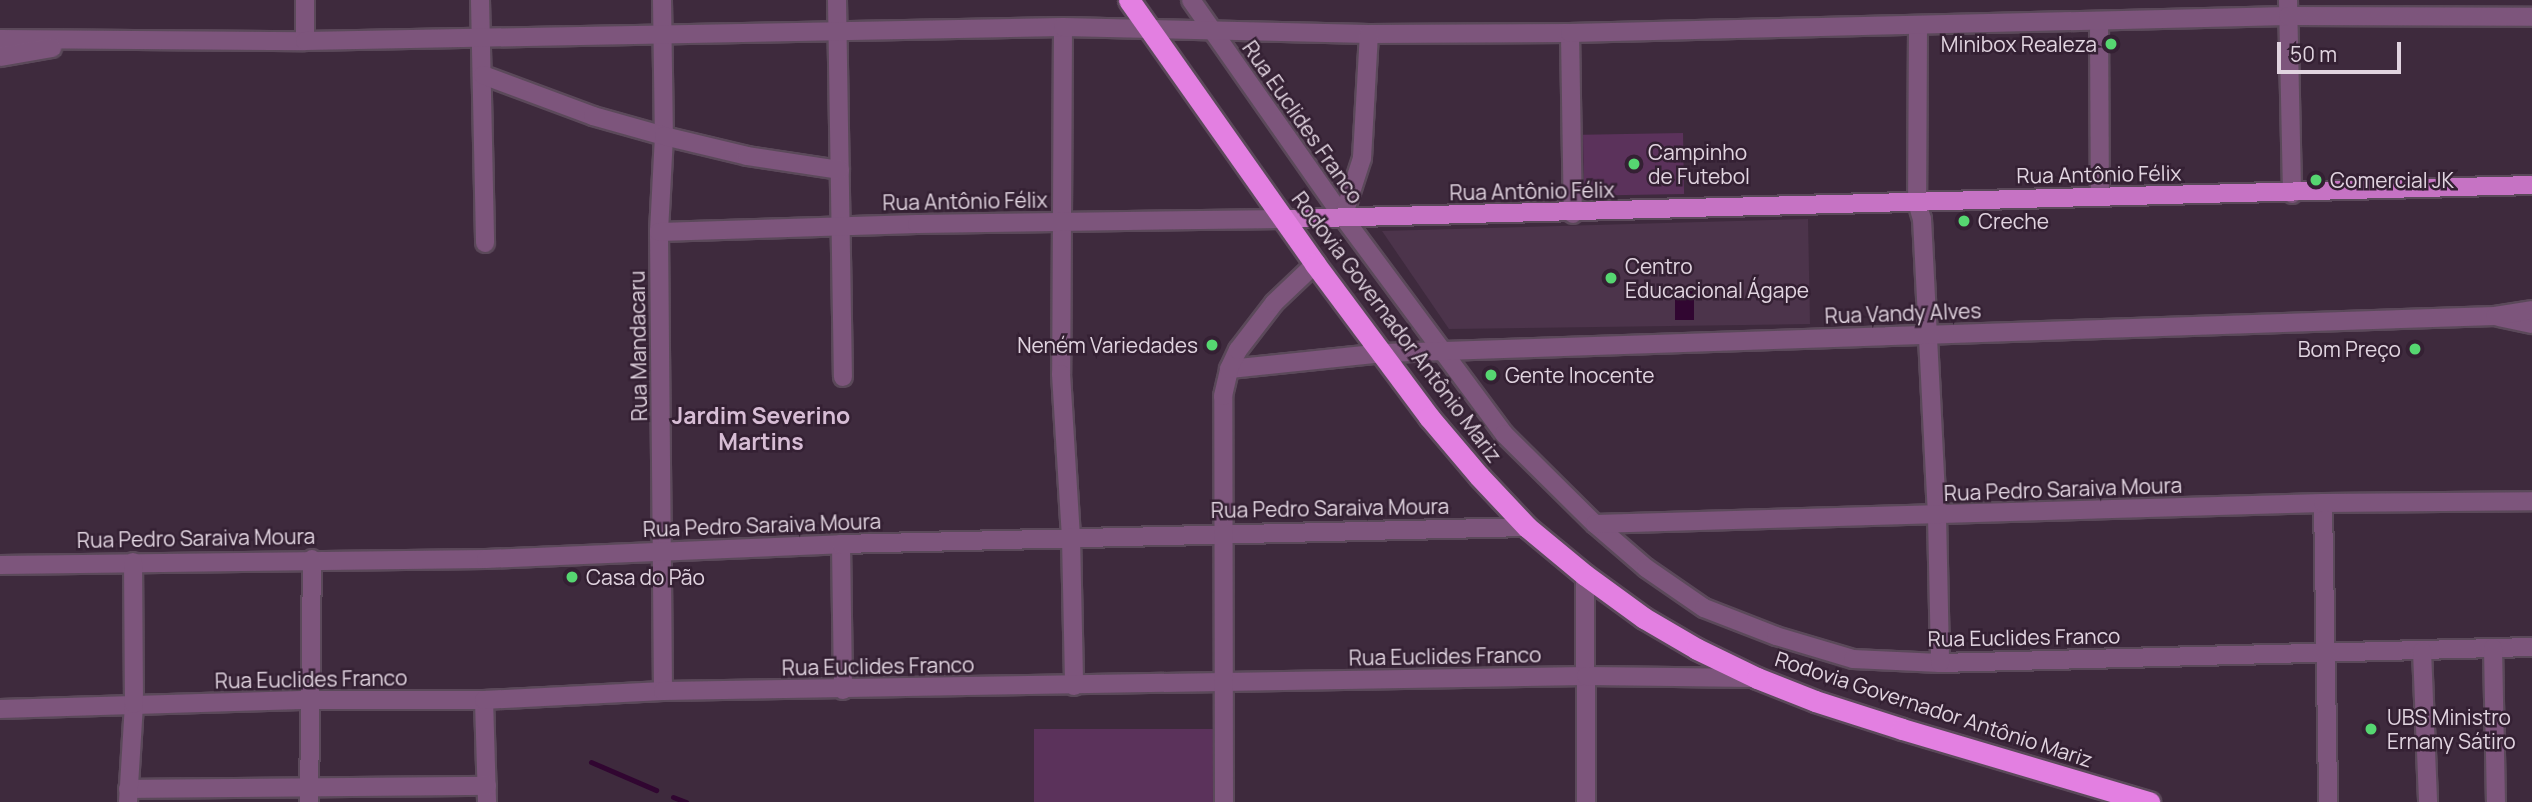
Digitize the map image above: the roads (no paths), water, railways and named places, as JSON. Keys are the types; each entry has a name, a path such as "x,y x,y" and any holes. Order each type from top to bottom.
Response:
{"highway":[{"name":"Rodovia Governador Antônio Mariz","path":"1129,0 1315,264 1384,353 1429,417 1527,527 1585,575 1644,618 1697,649 1757,678 1815,701 1902,729 2149,802"}],"main road":[{"name":"Rua Antônio Félix","path":"1284,219 1573,214 2532,185"}],"street":[{"path":"305,0 305,41"},
{"path":"480,0 485,243"},
{"name":"Rua Mandacaru","path":"662,0 664,136 659,232 663,691"},
{"path":"837,0 843,377"},
{"name":"Rua Euclides Franco","path":"1191,0 1343,217 1504,434 1595,524 1646,568 1704,608 1776,636 1853,659 1940,663 2532,646"},
{"path":"0,39 305,41 1063,27 1369,34 1570,33 2099,22 2288,8 2532,17"},
{"path":"2288,8 2291,194"},
{"path":"2099,22 2100,196"},
{"path":"1918,26 1917,202 1922,219 1937,516 1940,663"},
{"path":"1063,27 1061,374 1072,537 1074,686"},
{"path":"1570,33 1573,214"},
{"path":"1343,217 1362,158 1369,34"},
{"path":"0,57 92,41"},
{"path":"483,75 593,116 664,136 747,156 840,170"},
{"name":"Rua Antônio Félix","path":"659,232 839,226 1284,219"},
{"path":"1224,802 1221,428 1229,369 1238,351 1274,303 1315,264"},
{"name":"Rua Vandy Alves","path":"1229,369 1384,353 1444,350 2496,316 2532,310"},
{"name":"Rua Vandy Alves","path":"2496,316 2532,324"},
{"name":"Rua Pedro Saraiva Moura","path":"1595,524 2323,503 2532,501"},
{"path":"2323,503 2328,802"},
{"name":"Rua Pedro Saraiva Moura","path":"0,565 312,559 486,559 841,544 1527,527"},
{"path":"841,544 843,690"},
{"path":"309,795 312,559"},
{"path":"133,562 134,704 128,796 487,794 484,700"},
{"path":"1585,575 1586,802"},
{"path":"2493,648 2496,802"},
{"path":"2422,651 2428,802"},
{"name":"Rua Euclides Franco","path":"0,709 134,704 484,700 663,691 1586,676 1757,678"}],"waterway":[{"path":"591,762 656,790"},
{"path":"673,797 686,802"}],"place":[{"name":"Minibox Realeza","path":"2111,44"},
{"name":"Campinho de Futebol","path":"1634,164"},
{"name":"Comercial JK","path":"2316,180"},
{"name":"Creche","path":"1964,221"},
{"name":"Centro Educacional Ágape","path":"1611,278"},
{"name":"Neném Variedades","path":"1212,345"},
{"name":"Bom Preço","path":"2415,349"},
{"name":"Gente Inocente","path":"1491,375"},
{"name":"Casa do Pão","path":"572,577"},
{"name":"UBS Ministro Ernany Sátiro","path":"2371,729"}],"district":[{"name":"Jardim Severino Martins","path":"761,428"}]}
